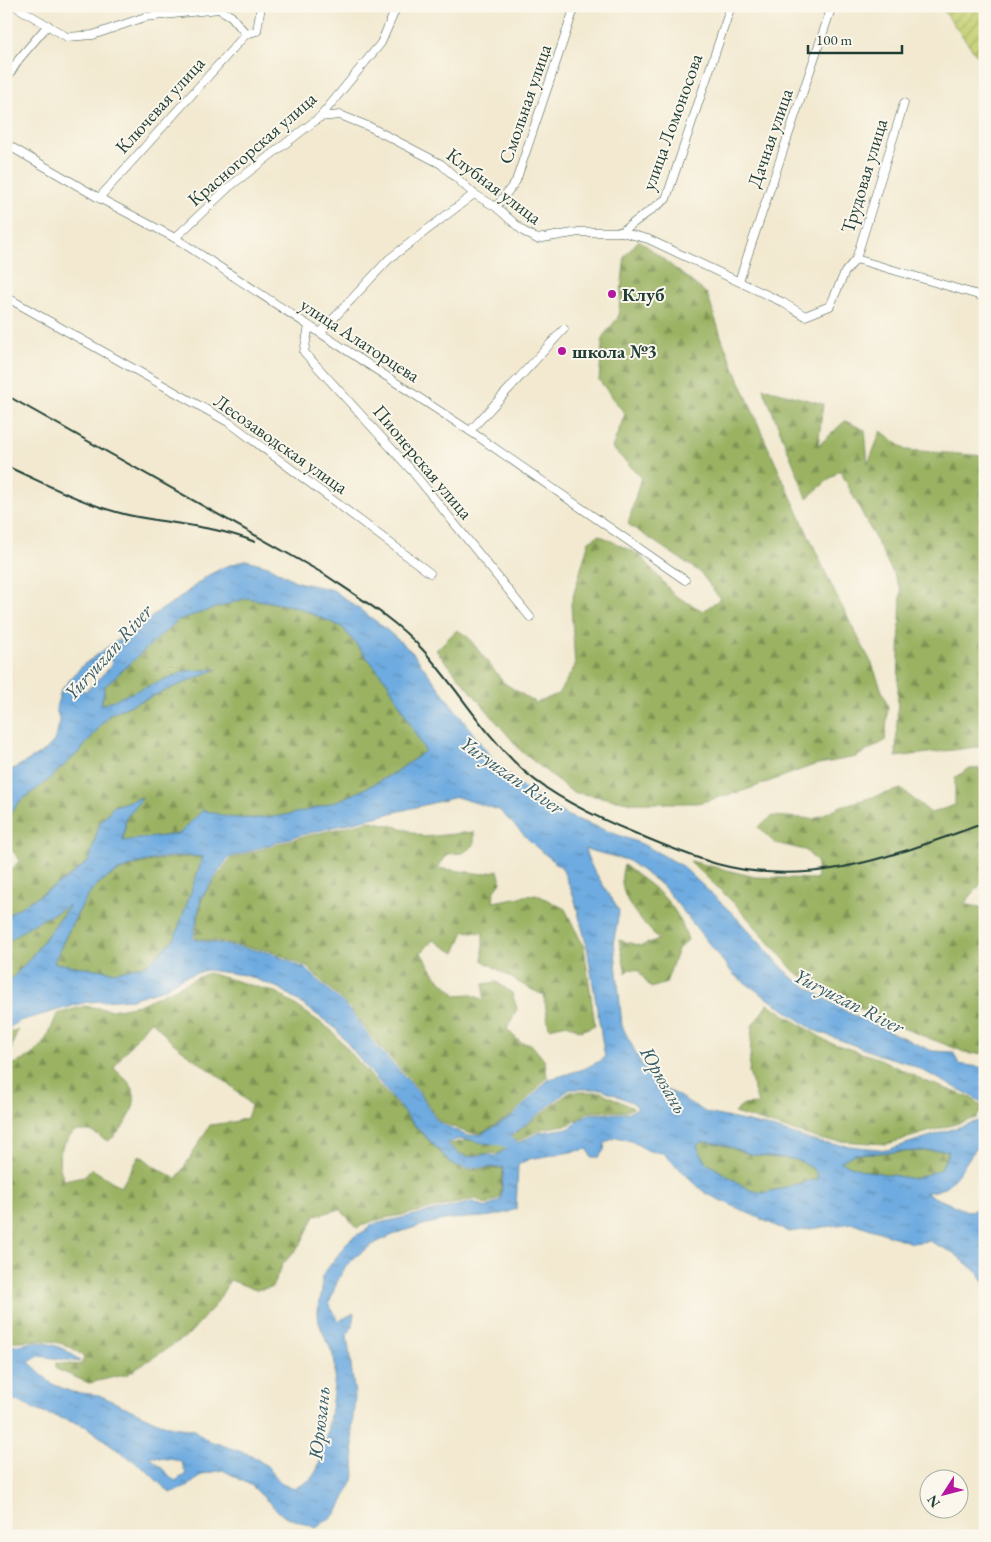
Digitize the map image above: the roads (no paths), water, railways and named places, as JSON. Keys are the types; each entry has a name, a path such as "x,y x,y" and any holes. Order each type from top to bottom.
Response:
{"street":[{"path":"15,6 67,37 93,35 146,17 219,8 231,16 246,34"},
{"name":"Ключевая улица","path":"99,198 246,34 257,31 261,6"},
{"name":"Красногорская улица","path":"175,238 229,187 320,117 381,43 397,6"},
{"name":"Смольная улица","path":"496,207 516,181 575,6"},
{"name":"улица Ломоносова","path":"621,232 666,199 731,6"},
{"name":"Дачная улица","path":"739,281 832,6"},
{"path":"6,80 20,59 48,25"},
{"name":"Трудовая улица","path":"739,281 782,302 805,316 830,306 845,272 856,259 904,103"},
{"name":"Клубная улица","path":"320,117 340,115 370,127 441,164 474,194 496,207 523,231 537,239 578,232 621,232 648,239 739,281"},
{"name":"улица Алаторцева","path":"6,144 99,198 175,238 470,431 685,580"},
{"path":"320,333 388,258 474,194"},
{"name":"Трудовая улица","path":"856,259 985,297"},
{"name":"Лесозаводская улица","path":"6,298 230,423 430,573"},
{"name":"Пионерская улица","path":"309,326 304,352 412,471 530,617"},
{"path":"470,431 564,329"}],"water":[{"path":"246,560 268,566 297,582 333,590 381,625 413,653 492,759 528,792 568,816 642,844 681,865 733,914 791,977 847,1012 932,1051 953,1052 959,1064 985,1068 985,1105 972,1096 908,1063 880,1055 814,1030 734,975 663,886 627,860 585,849 589,862 619,911 614,940 622,1026 642,1065 665,1088 707,1113 762,1125 821,1143 887,1150 978,1121 985,1111 985,1140 974,1151 950,1183 939,1190 924,1193 967,1211 985,1209 985,1235 980,1235 985,1240 985,1285 979,1274 954,1253 929,1241 912,1243 853,1223 789,1232 705,1193 663,1153 649,1151 631,1141 616,1137 605,1143 604,1150 599,1157 591,1157 588,1149 529,1159 518,1165 516,1209 499,1215 445,1220 395,1234 360,1253 343,1270 329,1305 339,1321 354,1313 352,1327 347,1335 355,1396 352,1428 355,1476 337,1513 316,1528 282,1515 252,1486 223,1470 203,1474 187,1487 170,1493 146,1470 85,1426 41,1412 6,1396 6,1346 34,1342 53,1345 66,1350 80,1362 39,1356 29,1362 52,1384 72,1392 99,1395 155,1421 172,1427 194,1430 207,1440 251,1455 267,1466 282,1484 294,1489 309,1480 317,1468 322,1456 332,1404 335,1364 318,1317 322,1277 350,1240 370,1225 474,1202 486,1208 501,1199 504,1167 467,1168 453,1165 411,1121 334,1027 281,989 245,975 207,970 183,977 164,989 131,999 87,1002 19,1021 6,1030 6,985 28,961 70,905 28,927 6,943 6,916 66,879 89,861 100,822 114,806 143,797 126,818 123,841 179,834 203,810 233,818 262,818 287,815 337,801 361,791 405,766 425,751 388,683 342,627 297,607 247,598 178,620 105,686 101,705 186,671 217,669 110,714 81,750 47,781 18,803 6,821 6,773 45,751 54,741 60,722 56,708 61,690 83,665 116,641 134,634 156,613 176,601 207,576 224,567","holes":["99,659 112,660 111,666 86,691 77,690","457,797 499,810 535,846 562,868 574,897 587,947 605,1058 586,1068 548,1080 513,1116 482,1134 467,1136 438,1122 418,1091 375,1045 351,1011 306,969 272,953 193,939 201,898 228,858 297,836","176,856 203,857 175,938 148,964 116,972 54,963 80,910 97,885 120,870 147,861","570,1089 602,1089 634,1103 637,1109 627,1113 589,1114 581,1118 571,1128 540,1132 496,1156 481,1155 467,1157 455,1151 447,1144 460,1139 491,1144 497,1143 513,1134","701,1142 714,1143 760,1156 786,1158 802,1162 817,1173 817,1179 763,1193 750,1190 705,1162 697,1146","949,1151 941,1169 914,1179 862,1170 840,1162 854,1154","149,1456 181,1461 186,1474 175,1481"]}],"waterway":[{"name":"Yuryuzan River","path":"489,1137 508,1142 516,1150 524,1148"}],"railway":[{"path":"6,395 324,574 376,609 423,650 484,728 525,772 550,791 593,815 677,850 717,864 752,871 787,873 820,871 854,865 919,846 985,823"},
{"path":"6,466 64,493 109,510 223,532 255,542"}],"place":[{"name":"Клуб","path":"612,294"},
{"name":"школа №3","path":"562,351"}],"water label":[{"name":"Юрюзань","path":"664,1080"},
{"name":"Юрюзань","path":"319,1423"}]}
